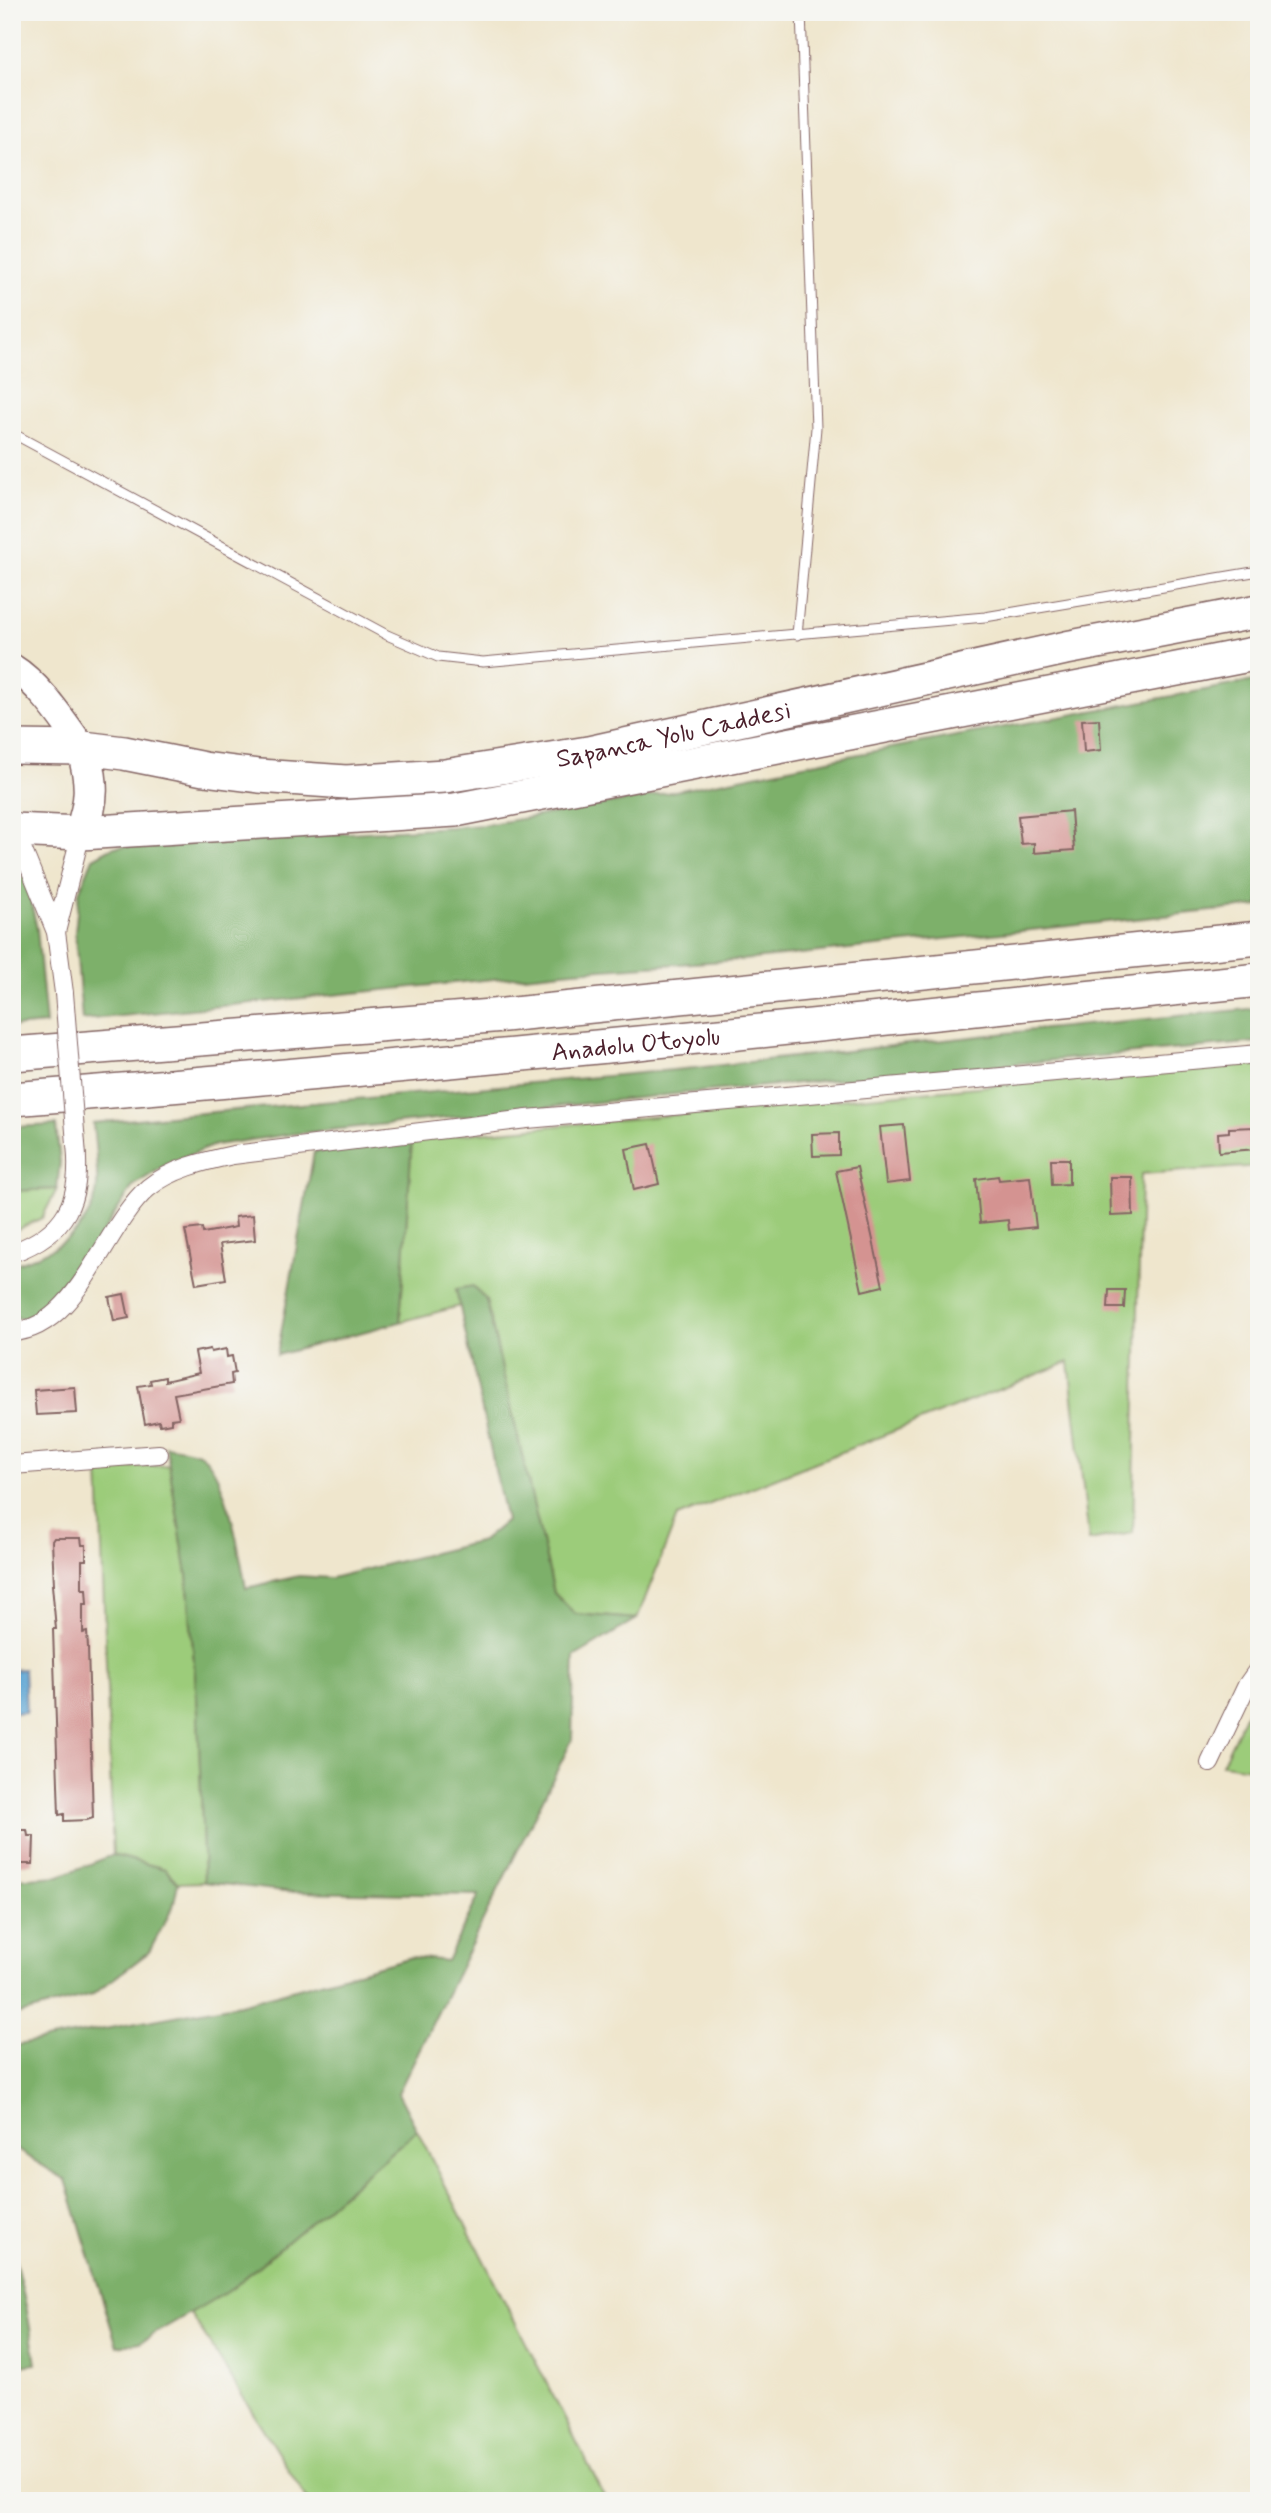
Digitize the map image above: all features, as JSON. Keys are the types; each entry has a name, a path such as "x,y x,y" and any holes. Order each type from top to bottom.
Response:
{"highway":[{"name":"Sapanca Yolu Caddesi","path":"12,747 83,748 204,769 346,782 445,776 588,753 1066,648 1259,611"},
{"name":"Sapanca Yolu Caddesi","path":"13,828 81,832 455,810 1259,653"},
{"path":"81,832 92,786 83,748"},
{"name":"Anadolu Otoyolu","path":"12,1054 505,1015 1259,938"},
{"name":"Anadolu Otoyolu","path":"12,1100 651,1042 1259,980"}],"street":[{"path":"12,667 20,672 51,707 83,748"},
{"path":"12,1253 38,1242 61,1221 68,1210 78,1177 64,993 56,932 13,828"},
{"path":"56,932 81,832"},
{"path":"12,1332 41,1325 67,1304 127,1212 149,1187 177,1172 233,1155 527,1119 1259,1054"},
{"path":"12,1465 159,1454"},
{"path":"1210,1763 1223,1733 1259,1668"}],"lane":[{"path":"797,635 816,428 801,12"},
{"path":"12,432 387,635 439,657 483,662 985,617 1259,571"}],"green space":[{"path":"1259,680 1259,906 753,959 573,971 82,1020 75,933 79,892 93,858 113,847 484,825 631,800 843,757"},
{"path":"12,872 26,879 37,929 46,1024 12,1027"},
{"path":"1259,1008 1259,1042 676,1094 292,1134 215,1145 169,1163 133,1186 71,1282 52,1304 28,1319 12,1317 12,1265 39,1255 64,1241 75,1232 91,1209 97,1179 93,1123 695,1068"},
{"path":"1237,1063 1259,1064 1259,1166 1141,1174 1133,1533 1089,1541 1069,1362 677,1517 637,1619 575,1614 554,1593 486,1300 456,1290 460,1306 400,1322 412,1139"},
{"path":"56,1125 60,1162 57,1189 12,1191 12,1127"},
{"path":"412,1139 400,1322 277,1355 314,1152"},
{"path":"57,1189 42,1218 12,1232 12,1191"},
{"path":"473,1286 486,1300 554,1593 575,1614 637,1619 574,1657 572,1740 398,2093 417,2130 233,2288 140,2342 117,2346 66,2180 12,2147 12,2046 240,2004 412,1957 447,1961 479,1895 292,1892 204,1882 198,1713 187,1574 166,1446 199,1453 209,1462 217,1476 231,1515 246,1588 299,1576 331,1578 482,1541 506,1521 456,1289"},
{"path":"169,1465 187,1574 198,1713 204,1882 178,1883 165,1869 113,1855 99,1469"},
{"path":"1259,1687 1259,1769 1222,1764 1257,1690"},
{"path":"113,1855 165,1869 178,1883 173,1907 149,1952 92,1995 12,2016 12,1879 59,1876"},
{"path":"417,2130 607,2501 462,2501 458,2495 446,2501 308,2501 190,2312 233,2288"},
{"path":"12,2247 36,2364 12,2367"}],"water":[{"path":"24,1669 26,1712 12,1713 12,1670"}],"building":[{"path":"1099,719 1101,750 1084,752 1082,720"},
{"path":"1071,811 1074,850 1034,853 1034,843 1021,844 1018,816"},
{"path":"904,1125 910,1181 886,1184 880,1127"},
{"path":"1256,1127 1257,1149 1219,1152 1218,1133 1229,1132 1229,1128"},
{"path":"839,1133 839,1155 813,1156 812,1134"},
{"path":"650,1144 659,1184 634,1190 626,1149"},
{"path":"1051,1159 1069,1159 1069,1184 1052,1185"},
{"path":"857,1167 883,1286 862,1291 836,1171"},
{"path":"998,1176 999,1180 1030,1177 1036,1227 1009,1230 1008,1220 980,1223 976,1179"},
{"path":"1110,1177 1132,1177 1133,1215 1111,1216"},
{"path":"253,1215 255,1240 220,1244 226,1279 196,1284 185,1230 202,1228 203,1233 236,1227 235,1217"},
{"path":"1109,1290 1125,1290 1124,1308 1108,1308"},
{"path":"124,1294 129,1318 114,1321 109,1297"},
{"path":"210,1349 211,1352 226,1349 227,1357 232,1356 235,1373 231,1374 232,1384 174,1394 179,1418 160,1425 159,1421 145,1424 138,1386 151,1384 150,1380 165,1377 165,1381 199,1373 195,1352"},
{"path":"75,1387 77,1413 36,1415 34,1390"},
{"path":"54,1538 81,1538 82,1545 86,1545 86,1560 82,1560 82,1589 86,1589 87,1604 83,1604 83,1633 87,1632 88,1648 93,1818 87,1820 64,1821 64,1814 59,1815 53,1629 56,1629 52,1585"},
{"path":"12,1830 27,1830 28,1836 34,1836 33,1864 17,1864 17,1860 12,1860"}]}
